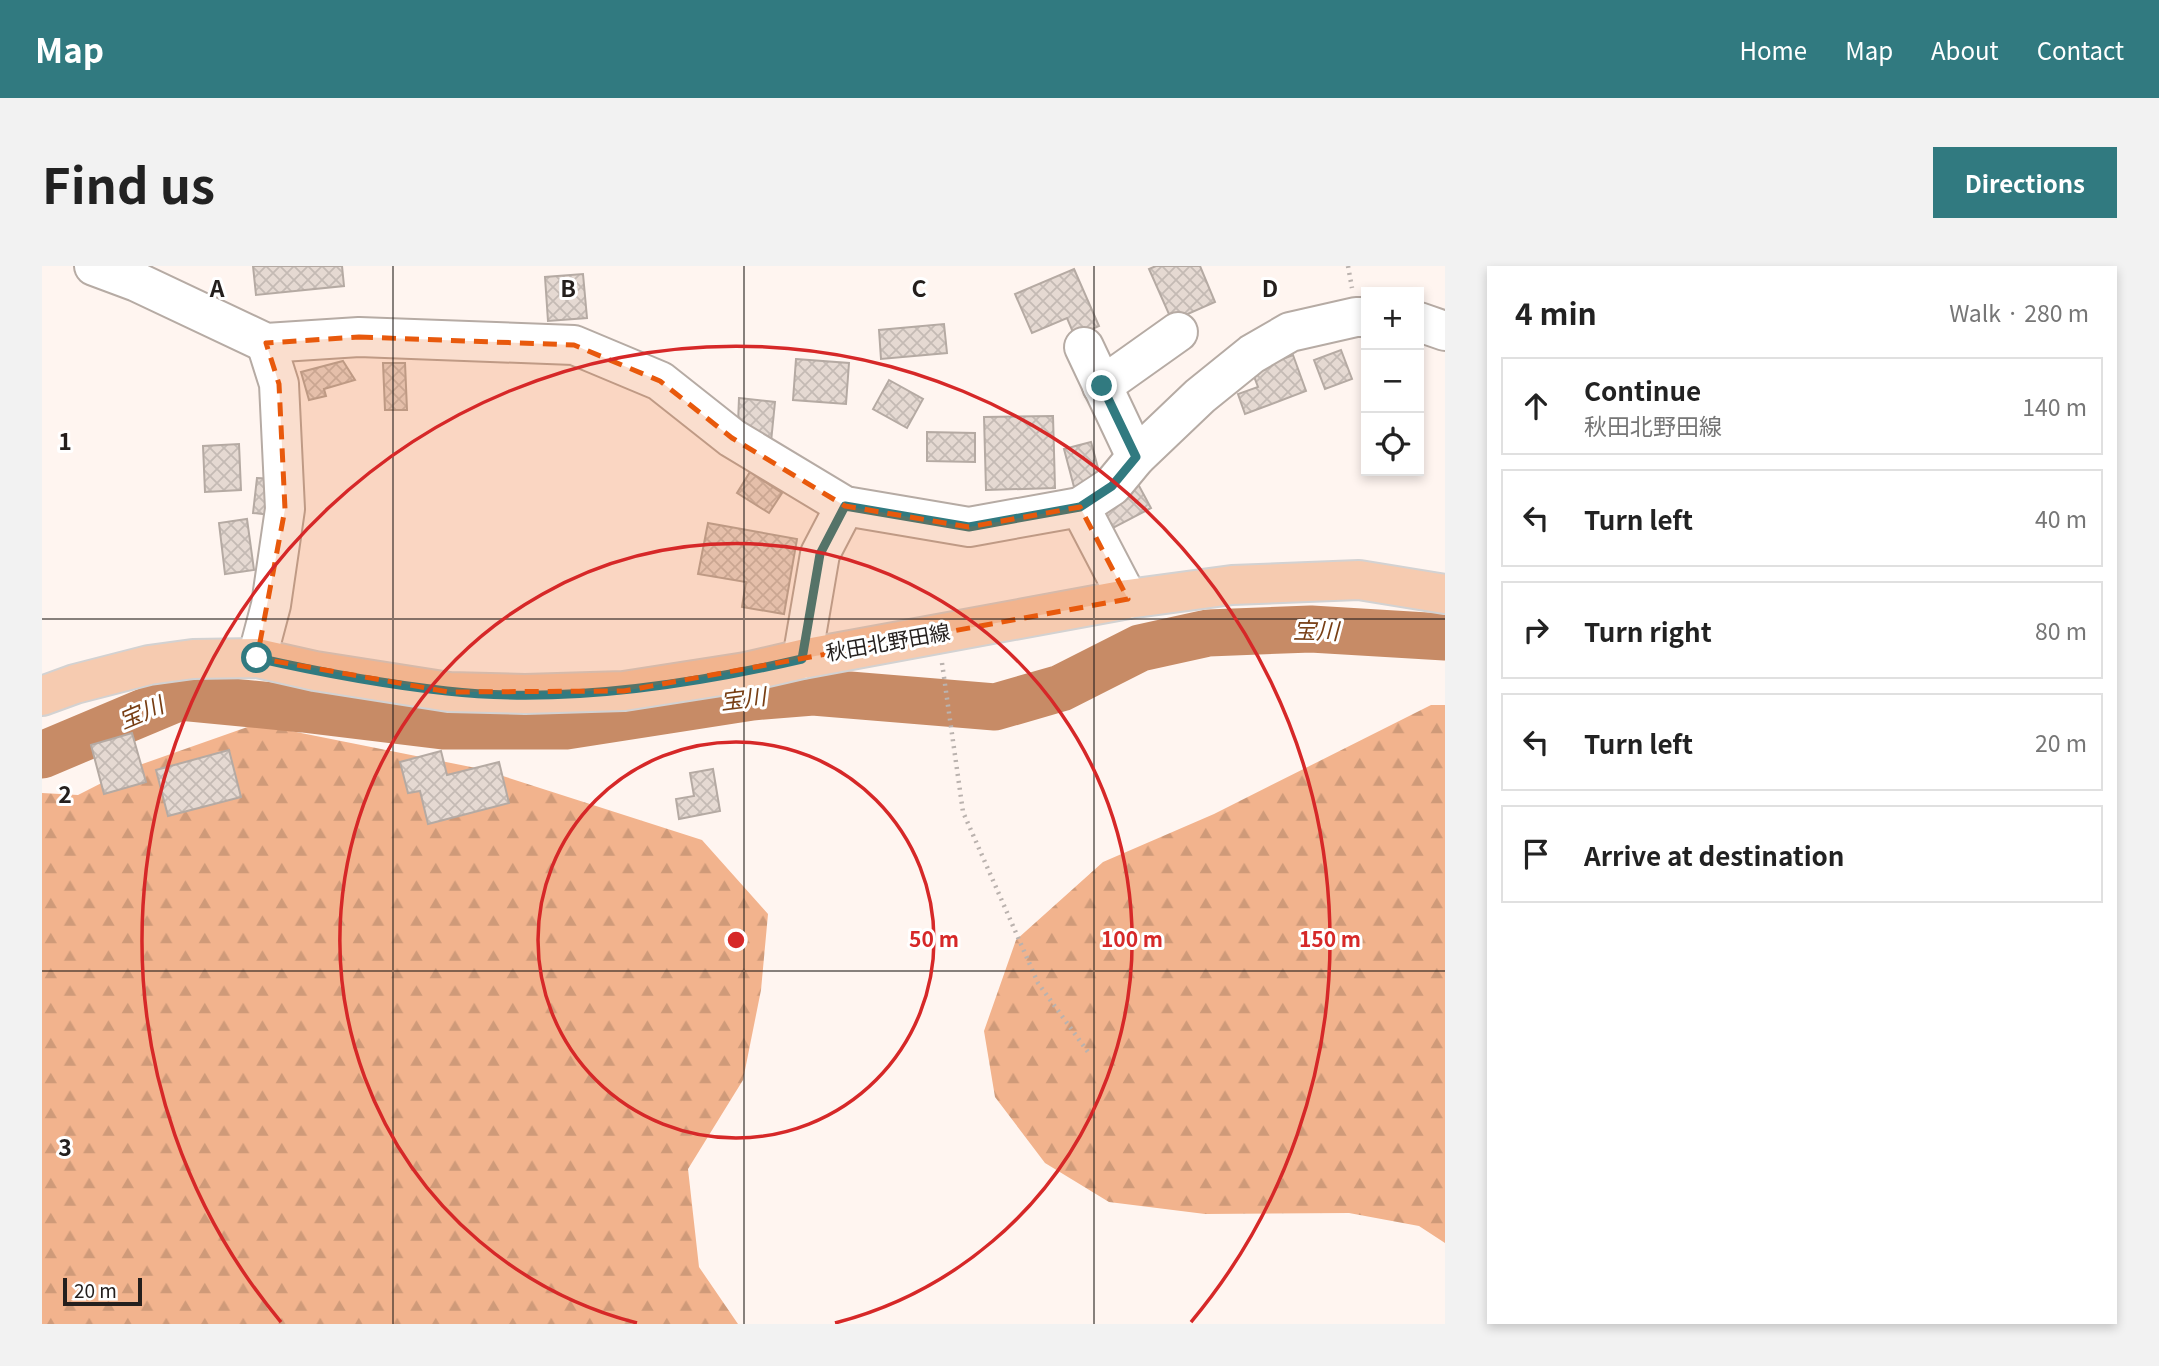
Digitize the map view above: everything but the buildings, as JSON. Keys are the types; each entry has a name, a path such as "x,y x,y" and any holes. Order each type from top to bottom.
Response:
{"main road":[{"name":"秋田北野田線","path":"42,696 75,684 149,666 193,659 257,658 316,671 449,692 525,694 624,691 746,672 802,659 1128,599 1232,585 1359,580 1445,594"}],"street":[{"path":"94,266 137,282 267,343 359,337 574,345 660,381 732,438 845,506 969,527 1080,507 1112,486 1136,457 1200,396 1252,354 1290,332 1361,317"},
{"path":"1424,324 1445,331"},
{"path":"1102,386 1178,332"},
{"path":"257,658 271,605 285,509 279,384 267,343"},
{"path":"1084,347 1136,457"},
{"path":"802,659 820,554 845,506"},
{"path":"1080,507 1128,599"}],"path":[{"path":"942,667 963,812 1038,983 1088,1052"}],"highlighted area":[{"path":"359,337 574,345 660,381 732,438 845,506 969,527 1080,507 1128,599 624,691 449,692 257,658 285,509 279,384 266,343"}],"green space":[{"path":"1431,705 1445,705 1445,1243 1419,1226 1349,1213 1205,1214 1109,1202 1045,1163 995,1097 984,1031 1016,940 1103,862 1214,814"},
{"path":"256,724 481,769 702,840 768,914 761,990 743,1080 688,1169 699,1267 738,1324 42,1324 42,793 78,795 131,768"}],"waterway":[{"name":"宝川","path":"42,755 180,697 443,726 566,726 752,697 813,692 995,707 1061,688 1140,648 1208,633 1311,629 1445,637"}],"route":[{"path":"257,658 316,671 449,692 525,694 624,691 746,672 802,659 820,554 845,506 969,527 1080,507 1112,486 1136,457 1102,386"}]}
